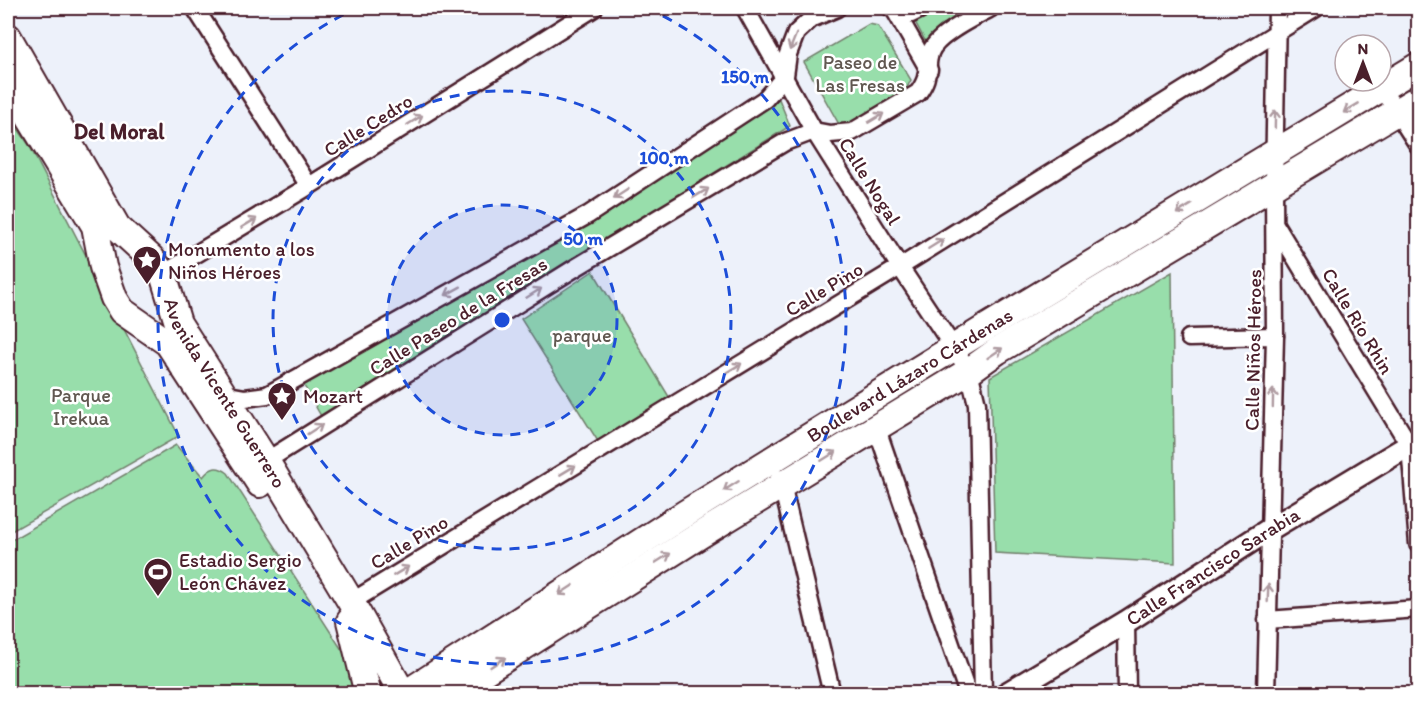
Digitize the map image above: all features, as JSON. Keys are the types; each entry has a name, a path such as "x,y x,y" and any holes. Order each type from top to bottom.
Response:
{"main road":[{"name":"Avenida Vicente Guerrero","path":"8,37 117,227 141,248 163,274 178,323 266,461 351,612 383,693"},
{"name":"Boulevard Lázaro Cárdenas","path":"1393,82 1419,66"},
{"name":"Avenida Vicente Guerrero","path":"9,89 95,226 103,267 114,298 122,311 168,342 404,693"},
{"name":"Boulevard Lázaro Cárdenas","path":"404,693 770,461 1375,93"},
{"name":"Boulevard Lázaro Cárdenas","path":"449,693 876,426 969,371 997,351 1408,106"},
{"path":"103,267 141,248"},
{"path":"135,320 162,312 172,304"},
{"path":"351,612 368,693"}],"street":[{"path":"195,8 309,186"},
{"name":"Calle Cedro","path":"163,274 594,8"},
{"name":"Calle Nogal","path":"745,8 814,131 969,371 977,404 983,693"},
{"name":"Calle Paseo de la Fresas","path":"223,394 246,398 267,395 588,216 765,99 784,76 788,54 796,33 811,19 837,8"},
{"path":"892,8 911,14 923,8"},
{"path":"892,8 929,70"},
{"name":"Calle Paseo de la Fresas","path":"266,461 585,262 786,142 814,131 830,134 852,132 918,93 929,70 931,52 939,39 990,8"},
{"name":"Calle Niños Héroes","path":"1266,693 1275,336 1274,154 1277,8"},
{"name":"Calle Pino","path":"351,612 1316,8"},
{"path":"1388,93 1408,106 1419,145"},
{"name":"Calle Río Rhin","path":"1275,226 1414,443 1419,544"},
{"path":"1188,338 1275,336"},
{"path":"876,426 968,693"},
{"name":"Calle Francisco Sarabia","path":"1006,693 1126,622 1270,529 1414,443"},
{"path":"770,461 782,485 832,693"},
{"path":"1267,620 1419,609"},
{"path":"1126,622 1127,693"}],"green space":[{"path":"922,8 1005,8 931,52 911,14"},
{"name":"Paseo de Las Fresas","path":"869,24 878,26 911,80 905,91 851,126 840,126 804,62"},
{"path":"779,99 790,126 321,416 303,384"},
{"name":"Parque Irekua","path":"8,114 29,145 179,436 8,533"},
{"name":"parque","path":"593,271 671,400 599,443 521,319"},
{"path":"1172,272 1175,563 995,553 990,377"},
{"name":"Estadio Sergio León Chávez","path":"176,445 203,477 214,468 228,473 344,653 353,686 352,693 8,693 8,542"}],"place":[{"name":"Monumento a los Niños Héroes","path":"147,286"},
{"name":"Mozart","path":"282,422"},
{"name":"Estadio Sergio León Chávez","path":"158,598"}],"district":[{"name":"Del Moral","path":"119,131"}]}
